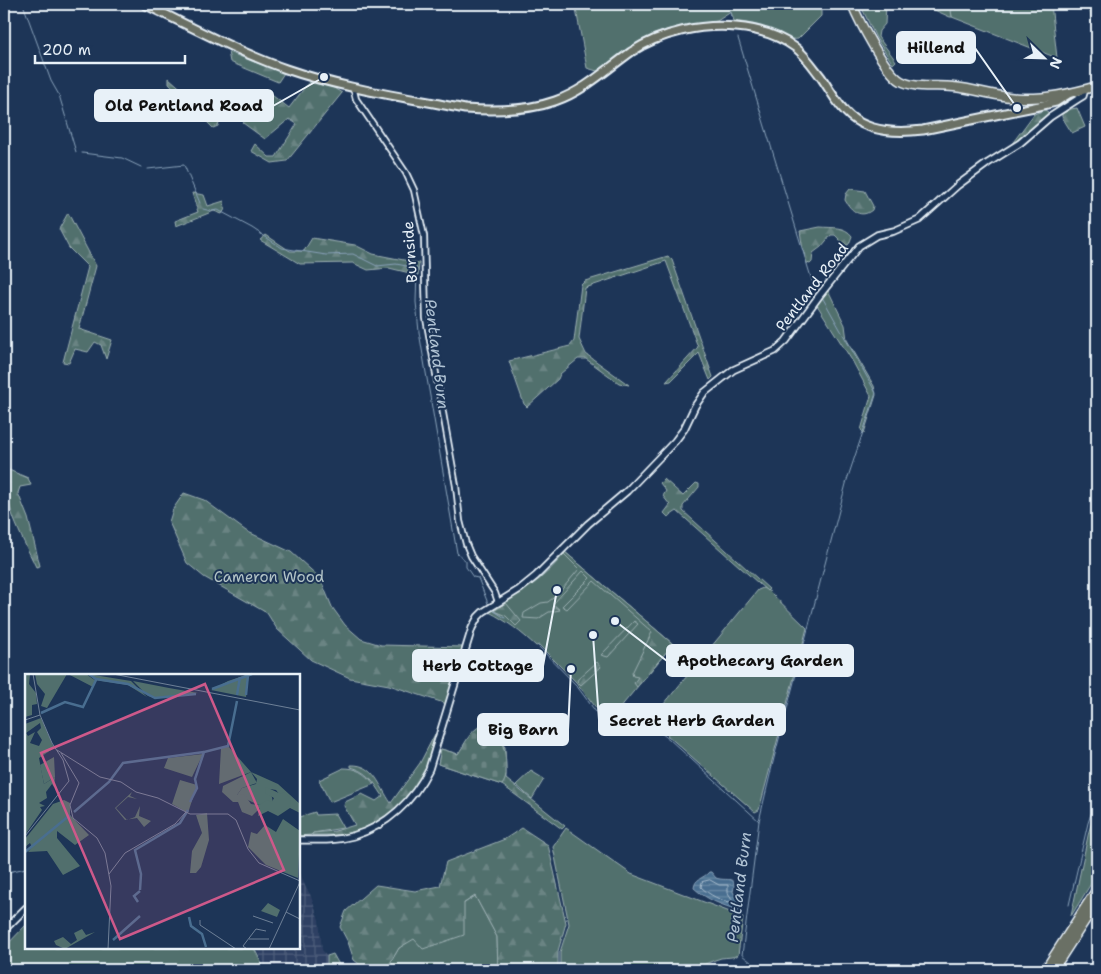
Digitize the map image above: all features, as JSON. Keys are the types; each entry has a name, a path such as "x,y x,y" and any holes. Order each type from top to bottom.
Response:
{"highway":[{"path":"852,4 860,24 871,42 896,77 901,81 1021,98 1057,96 1097,86"},
{"path":"1045,970 1097,889"},
{"path":"1054,970 1097,902"}],"main road":[{"path":"144,4 218,40 285,69 353,87 465,109 485,111 534,107 556,101 585,86 632,51 655,39 710,26 737,27 762,31 780,38 798,49 842,108 850,116 873,128 908,132 923,130 1056,102 1070,93"}],"street":[{"name":"Burnside","path":"353,87 356,99 406,173 414,190 420,211 424,236 426,318 456,486 460,521 471,556 495,593 492,605"},
{"name":"Pentland Road","path":"300,840 327,840 352,836 385,821 411,799 422,783 434,756 472,628 478,618 492,605 520,589 536,576 588,524 627,491 675,441 684,429 704,392 733,370 775,351 786,341 848,259 867,240 877,235 909,226 919,220 958,185 1020,143 1050,117 1082,96 1085,89"},
{"path":"4,930 25,909"}],"shaded area":[{"path":"300,873 319,920 322,950 327,956 327,970 267,970 256,949 300,949"}],"green space":[{"path":"575,4 821,4 821,16 798,39 794,39 787,38 761,26 734,21 731,12 717,21 670,29 654,34 636,43 597,71 587,68"},
{"path":"860,4 886,4 885,24 879,31 878,37 896,61 893,64 876,38"},
{"path":"921,4 950,4 952,17 950,17"},
{"path":"950,4 1051,4 1057,58 952,17"},
{"path":"1089,4 1097,4 1097,61"},
{"path":"228,52 284,73 278,82 230,62"},
{"path":"169,78 219,122 218,126 213,128 169,83"},
{"path":"309,82 332,87 342,93 287,161 272,163 251,151 255,144 269,157 276,157 297,124 289,119 265,139 243,123 269,93 289,108"},
{"path":"1077,108 1085,127 1072,133 1062,114"},
{"path":"1045,110 1048,112 1047,117 1011,145 1034,114"},
{"path":"850,189 865,191 873,206 872,210 868,213 860,214 853,210 845,200 846,194"},
{"path":"192,193 204,195 208,206 224,201 225,209 222,214 214,211 176,226 175,221 198,212"},
{"path":"68,213 96,266 79,329 112,340 106,359 101,345 95,342 88,352 75,349 69,363 63,362 88,267 69,248 59,229"},
{"path":"820,227 842,229 852,236 849,244 846,246 835,235 831,235 813,253 810,264 807,263 803,250 800,231"},
{"path":"266,235 290,251 304,251 312,238 355,245 373,254 419,263 418,275 389,268 368,270 353,263 300,264 260,240"},
{"path":"668,256 672,260 713,377 710,380 699,353 671,381 666,382 698,347 666,261 585,288 579,339 586,354 629,385 619,383 586,359 578,359 527,407 524,404 509,361 570,346 574,341 581,285 585,281"},
{"path":"828,290 845,325 847,340 874,386 876,395 864,433 861,430 871,396 853,362 817,305"},
{"path":"4,468 28,478 31,485 20,487 18,493 28,518 40,566 36,567 14,519 7,495"},
{"path":"664,479 683,496 696,483 699,484 699,487 683,506 683,511 769,589 767,591 677,511 668,517 664,513 670,505 663,496 666,491 660,483"},
{"name":"Cameron Wood","path":"184,493 204,500 246,531 291,552 320,578 332,607 345,625 361,639 381,645 463,647 447,704 389,685 350,678 311,660 277,629 267,613 204,577 187,563 169,522 173,509"},
{"path":"565,552 673,644 614,715 607,717 602,715 576,682 539,645 536,646 514,627 489,612 540,579"},
{"path":"565,552 673,644 637,687 634,683 638,677 633,676 632,673 652,632 594,581 567,609 562,606 590,578 583,571 553,604 560,610 549,612 538,619 523,618 524,613 541,603 548,602 558,594 579,569 564,554"},
{"path":"763,588 770,592 807,628 759,810 755,812 667,735 674,723 659,710 758,590"},
{"path":"506,603 521,621 516,626 506,616 494,611"},
{"path":"634,621 638,624 608,657 601,655"},
{"path":"597,662 601,667 581,685 577,681 578,679"},
{"path":"482,726 494,733 503,746 506,758 506,773 502,785 438,764 441,749 458,754 474,730"},
{"path":"435,734 426,768 419,781 411,793 390,814 364,828 350,832 336,835 312,835 313,833 335,831 355,825 344,806 345,802 362,794 376,801 383,796 370,778 351,767 351,765 366,768 371,772 391,803 420,763"},
{"path":"472,734 497,737 505,747 506,779 565,826 562,829 502,785 438,764 441,749 458,754"},
{"path":"343,768 360,771 374,784 330,802 319,780"},
{"path":"531,771 544,779 532,799 516,785"},
{"path":"1097,807 1097,874 1071,916 1089,831"},
{"path":"315,812 316,815 335,814 343,828 300,836 300,817"},
{"path":"522,828 548,845 566,923 558,951 558,970 498,970 497,937 475,896 464,903 464,935 423,949 414,939 399,948 386,970 363,970 363,967 354,960 348,942 340,927 346,911 376,885 415,891 440,886 446,862 505,839"},
{"path":"566,828 631,874 743,917 738,955 717,959 694,970 560,970 560,952 569,924 553,847"},
{"path":"475,896 497,937 498,970 386,970 399,948"},
{"path":"25,926 25,949 254,949 265,970 4,970 4,948"},
{"path":"333,954 342,970 327,970 327,956"}],"water":[{"path":"709,872 716,878 730,880 734,883 733,892 742,904 740,909 738,910 715,902 694,888 698,880"}],"waterway":[{"name":"Pentland Burn","path":"23,4 51,81 59,95 76,152"},
{"path":"728,4 732,17"},
{"path":"738,38 813,284 819,291"},
{"name":"Pentland Burn","path":"82,153 122,158 141,167"},
{"name":"Pentland Burn","path":"148,169 184,165 200,203"},
{"name":"Pentland Burn","path":"203,209 218,210 252,228 282,248 326,255 353,254 377,266 396,264 417,268 416,302 419,332 457,553 466,561 466,567 473,577 478,578 489,606"},
{"path":"759,821 847,480 876,393 822,297"},
{"name":"Pentland Burn","path":"491,609 505,618"},
{"name":"Pentland Burn","path":"538,646 576,685 596,712 607,721 620,722 635,718 646,722 669,739 759,821 742,955 761,970"},
{"path":"1069,905 1088,823 1097,796"},
{"path":"4,873 25,868"}],"place":[{"name":"Old Pentland Road","path":"324,77"},
{"name":"Hillend","path":"1017,108"},
{"name":"Herb Cottage","path":"557,590"},
{"name":"Apothecary Garden","path":"615,621"},
{"name":"Secret Herb Garden","path":"593,635"},
{"name":"Big Barn","path":"571,669"}]}
